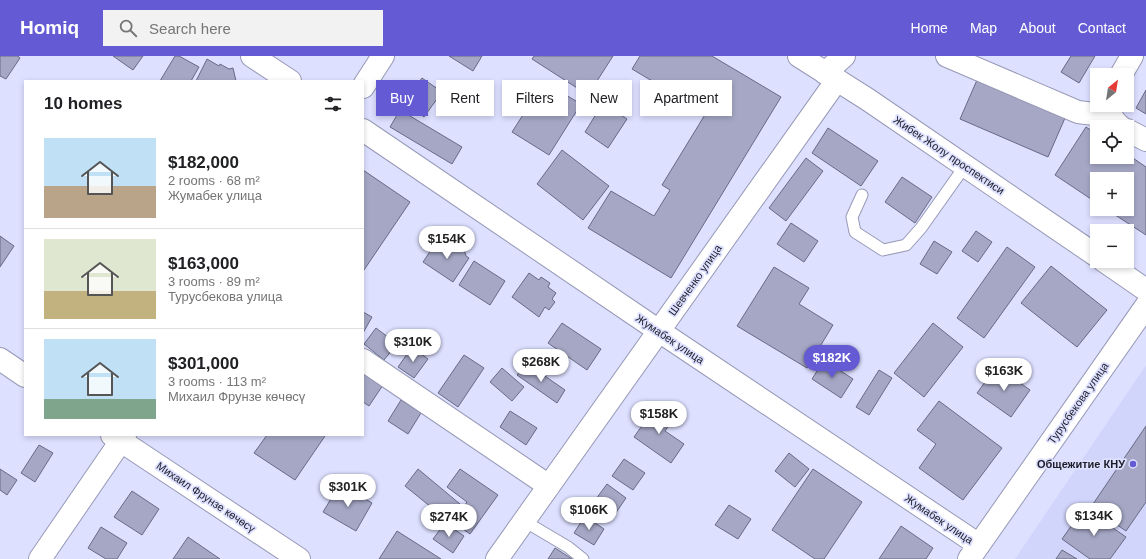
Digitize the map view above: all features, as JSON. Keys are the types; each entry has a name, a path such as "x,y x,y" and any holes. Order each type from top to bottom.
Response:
{"street":[{"path":"252,56 288,80"},
{"path":"364,86 384,56"},
{"name":"Жибек Жолу проспектиси","path":"799,56 867,99 1090,251"},
{"name":"Шевченко улица","path":"497,559 659,331 844,56"},
{"path":"947,56 1078,112 1113,116"},
{"path":"1125,68 1132,56"},
{"name":"Жумабек улица","path":"364,131 659,331 974,552"},
{"path":"1134,134 1146,140"},
{"path":"1114,268 1146,290"},
{"name":"Турусбекова улица","path":"974,552 1146,306"},
{"path":"0,360 24,375"},
{"path":"364,361 549,486"},
{"path":"40,559 120,437"},
{"name":"Михаил Фрунзе көчөсү","path":"120,437 299,559"}],"lane":[{"path":"862,195 852,217 855,232 883,250 906,245 921,228 965,166"},
{"path":"524,521 568,547 583,559"}],"shaded area":[{"path":"1146,365 1146,559 1015,559"}],"building":[{"path":"0,56 18,56 20,58 6,79 0,76"},
{"path":"113,56 143,56 133,70"},
{"path":"175,56 179,56 199,67 192,80 161,80"},
{"path":"449,56 482,56 473,71"},
{"path":"534,56 613,56 598,80 576,80 576,87 568,82 568,80 565,80 532,59"},
{"path":"640,56 712,56 781,97 671,278 588,228 611,191 654,216 670,190 662,185 704,116 732,116 732,80 650,80 632,69"},
{"path":"1071,56 1095,56 1079,83 1061,72"},
{"path":"207,59 219,66 220,64 229,69 233,68 236,80 196,80"},
{"path":"977,80 1065,118 1048,157 960,119"},
{"path":"428,82 436,88 436,100 428,111"},
{"path":"1146,90 1146,114 1136,108"},
{"path":"568,96 576,101 576,112 549,155 512,132 522,116 568,116"},
{"path":"396,116 410,116 462,147 452,164 390,127"},
{"path":"595,116 622,116 627,119 608,148 585,132"},
{"path":"1086,127 1090,130 1090,164 1134,164 1134,159 1146,167 1146,235 1134,227 1134,224 1129,224 1117,216 1134,216 1134,172 1090,172 1090,198 1055,175"},
{"path":"828,128 878,161 861,186 812,153"},
{"path":"562,150 609,186 583,220 537,184"},
{"path":"806,158 823,171 786,221 769,208"},
{"path":"364,171 410,202 364,270"},
{"path":"902,177 932,197 915,223 885,202"},
{"path":"791,223 818,241 804,262 777,244"},
{"path":"976,231 992,242 978,262 962,251"},
{"path":"0,236 14,246 0,267"},
{"path":"439,238 451,247 457,245 464,249 466,256 469,258 453,282 423,262"},
{"path":"934,241 952,252 937,274 920,264"},
{"path":"1007,247 1035,267 984,338 957,318"},
{"path":"474,261 505,281 490,305 459,285"},
{"path":"1051,266 1107,310 1077,347 1021,303"},
{"path":"774,267 809,288 799,304 833,325 807,368 737,326"},
{"path":"529,273 539,280 541,277 550,283 548,287 556,293 552,299 555,302 549,310 545,307 539,317 512,297"},
{"path":"364,313 372,317 364,331"},
{"path":"562,323 601,349 587,370 548,343"},
{"path":"933,323 963,347 924,397 894,373"},
{"path":"376,328 397,344 384,360 364,344"},
{"path":"412,347 428,359 414,378 398,367"},
{"path":"464,355 484,368 458,407 438,393"},
{"path":"824,360 853,379 841,398 812,379"},
{"path":"526,363 565,390 557,403 517,375"},
{"path":"997,366 1030,390 1011,417 977,393"},
{"path":"502,368 524,387 512,401 490,382"},
{"path":"879,370 892,378 869,415 856,407"},
{"path":"364,373 383,385 369,406 364,403"},
{"path":"401,400 421,413 408,434 388,421"},
{"path":"939,401 1002,448 963,500 919,468 936,444 917,430"},
{"path":"656,406 674,418 665,431 684,444 671,463 634,437"},
{"path":"510,411 537,428 526,445 500,427"},
{"name":"Общежитие КНУ","path":"1146,426 1146,502 1126,531 1091,507"},
{"path":"266,436 325,436 295,480 254,453"},
{"path":"39,445 53,453 35,482 21,473"},
{"path":"789,453 809,469 795,487 775,471"},
{"path":"624,459 645,473 633,490 612,476"},
{"path":"0,469 17,480 7,495 0,490"},
{"path":"418,469 460,504 447,520 405,486"},
{"path":"460,469 498,495 470,534 453,522 467,502 447,487"},
{"path":"813,469 862,502 824,559 815,559 772,530"},
{"path":"340,484 372,503 356,531 323,512"},
{"path":"607,484 626,498 613,517 593,503"},
{"path":"132,491 159,509 142,535 114,517"},
{"path":"729,505 751,519 738,539 715,525"},
{"path":"1084,508 1126,537 1110,559 1090,559 1062,539"},
{"path":"585,516 604,529 594,545 574,533"},
{"path":"445,523 464,536 453,553 433,539"},
{"path":"901,526 933,548 926,559 879,559"},
{"path":"101,527 127,543 117,559 106,559 88,548"},
{"path":"397,531 441,559 379,559"},
{"path":"188,537 220,559 173,559"},
{"path":"555,548 572,559 548,559"},
{"path":"1062,550 1077,559 1056,559"}],"place":[{"name":"Общежитие КНУ","path":"1133,464"}]}
